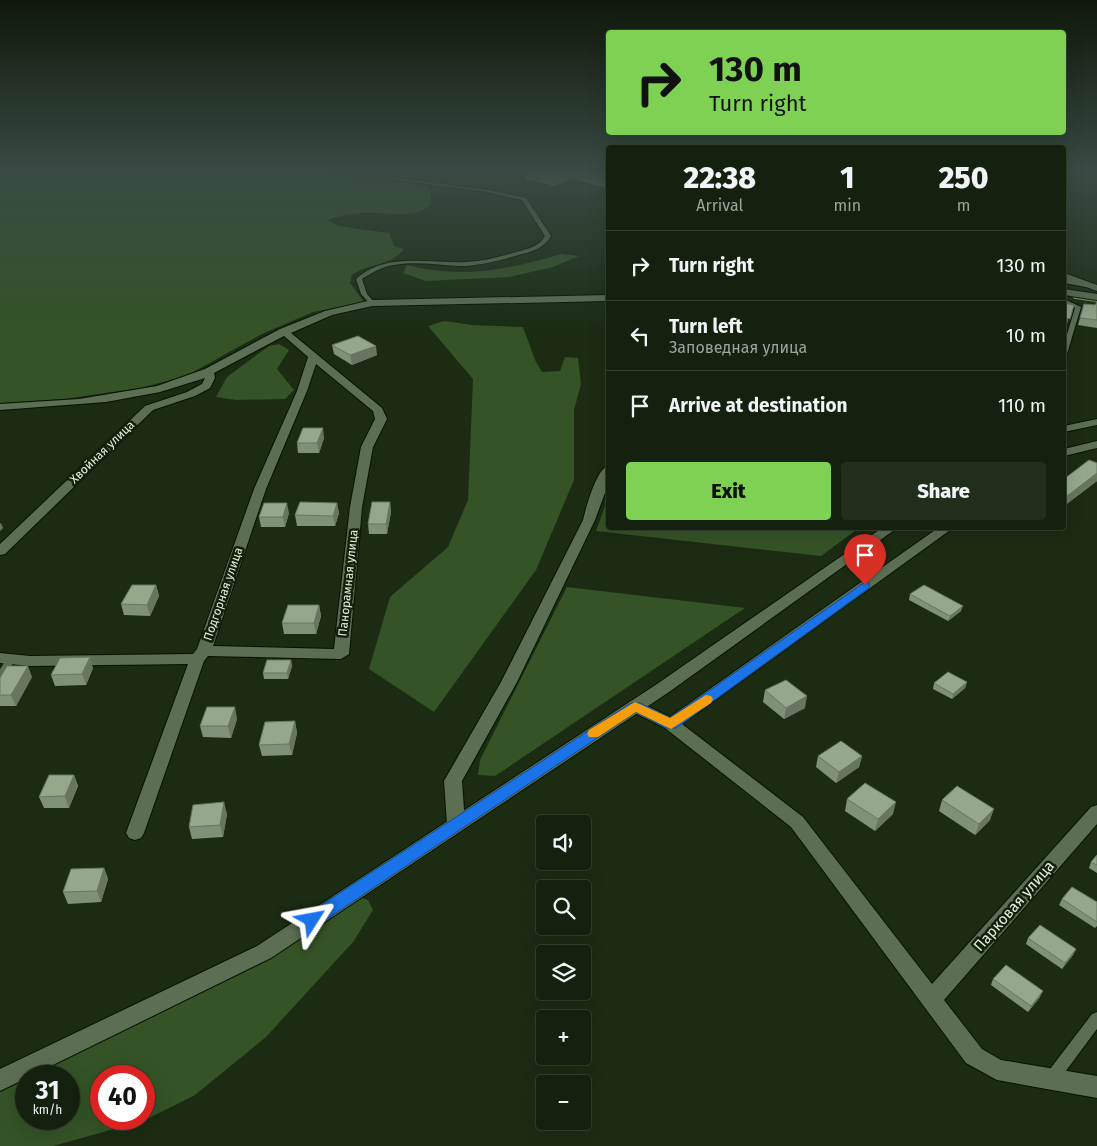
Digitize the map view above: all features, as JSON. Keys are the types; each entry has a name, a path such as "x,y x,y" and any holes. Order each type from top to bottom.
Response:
{"street":[{"path":"1066,272 1091,286"},
{"path":"1066,277 1091,286"},
{"path":"1067,297 1097,297"},
{"path":"0,407 77,403 153,389 208,372 283,332 323,314 354,305 372,303 606,298"},
{"path":"283,332 313,356"},
{"name":"Панорамная улица","path":"201,655 341,654 356,507 367,446 381,418 378,410 313,356"},
{"name":"Подгорная улица","path":"135,832 260,490 302,391 313,356"},
{"name":"Хвойная улица","path":"0,551 149,408 191,394 206,386 210,378 208,372"},
{"path":"1066,429 1097,422"},
{"path":"1066,452 1097,444"},
{"path":"456,824 453,781 514,674 589,520 596,493 606,475"},
{"path":"0,1080 264,952 635,706 887,530"},
{"path":"671,724 943,530"},
{"path":"5,659 201,655"},
{"path":"635,706 671,724 797,822 974,1056 997,1070 1097,1087"},
{"name":"Парковая улица","path":"931,1000 1097,812"}],"lane":[{"path":"372,303 364,294 359,279 374,269 409,261 461,264 486,261 529,250 545,243 548,236 540,223"},
{"path":"1066,281 1091,286"},
{"path":"1066,347 1078,307 1067,297"},
{"path":"0,677 5,659"},
{"path":"1052,1080 1097,1018"}],"green space":[{"path":"0,223 333,223 338,226 389,233 394,246 404,249 393,259 365,268 352,275 350,283 364,302 313,312 262,334 186,376 140,388 64,399 0,403"},
{"path":"561,254 579,256 553,267 509,277 426,281 403,273 407,265 447,271 484,271"},
{"path":"444,321 472,325 523,327 535,360 542,372 560,371 565,357 578,358 581,384 574,410 574,480 536,570 434,712 369,669 390,597 448,547 468,500 473,379 428,326"},
{"path":"279,344 289,350 277,369 294,390 285,399 236,400 216,397 227,377 269,346"},
{"path":"606,503 606,530 856,530 821,556 596,531"},
{"path":"567,587 745,608 495,776 478,775 480,760"},
{"path":"362,898 368,900 373,910 353,942 266,1037 195,1095 155,1115 155,1065 90,1065 90,1130 111,1130 53,1146 0,1146 0,1091 15,1084 15,1130 80,1130 80,1065 52,1065 237,973"}],"building":[{"path":"1097,302 1097,320 1080,318 1084,304 1095,305"},
{"path":"1066,303 1074,305 1070,319 1068,318 1066,326"},
{"path":"358,336 376,346 350,355 332,345"},
{"path":"303,428 323,428 317,443 297,443"},
{"path":"1089,460 1097,463 1097,473 1067,496 1066,477"},
{"path":"300,502 337,503 333,516 295,515"},
{"path":"372,502 390,502 386,524 368,524"},
{"path":"264,503 287,503 283,517 259,517"},
{"path":"132,585 156,585 147,605 121,604"},
{"path":"924,585 963,606 950,616 910,594"},
{"path":"288,605 319,605 314,623 282,623"},
{"path":"90,657 82,674 51,675 60,658"},
{"path":"267,660 291,660 287,673 263,673"},
{"path":"7,666 28,666 11,695 0,695 0,678"},
{"path":"948,672 967,682 953,694 934,683"},
{"path":"786,680 807,696 786,708 765,690"},
{"path":"207,707 235,707 228,726 200,726"},
{"path":"295,721 289,744 259,745 265,722"},
{"path":"841,741 862,756 839,772 818,756"},
{"path":"49,775 74,775 65,796 39,797"},
{"path":"865,783 896,802 878,819 847,799"},
{"path":"957,786 994,809 979,824 942,800"},
{"path":"224,802 220,825 189,827 193,805"},
{"path":"1097,855 1097,865 1091,862"},
{"path":"104,868 97,891 63,892 71,869"},
{"path":"1072,887 1097,902 1097,922 1062,899"},
{"path":"1040,925 1076,949 1065,963 1028,938"},
{"path":"1006,965 1043,991 1031,1006 993,979"}],"waterway":[{"path":"1075,297 1097,300"}],"slow traffic":[{"path":"593,734 635,706 671,724 706,699"}],"route":[{"path":"312,920 635,706 671,724 865,585"}]}
